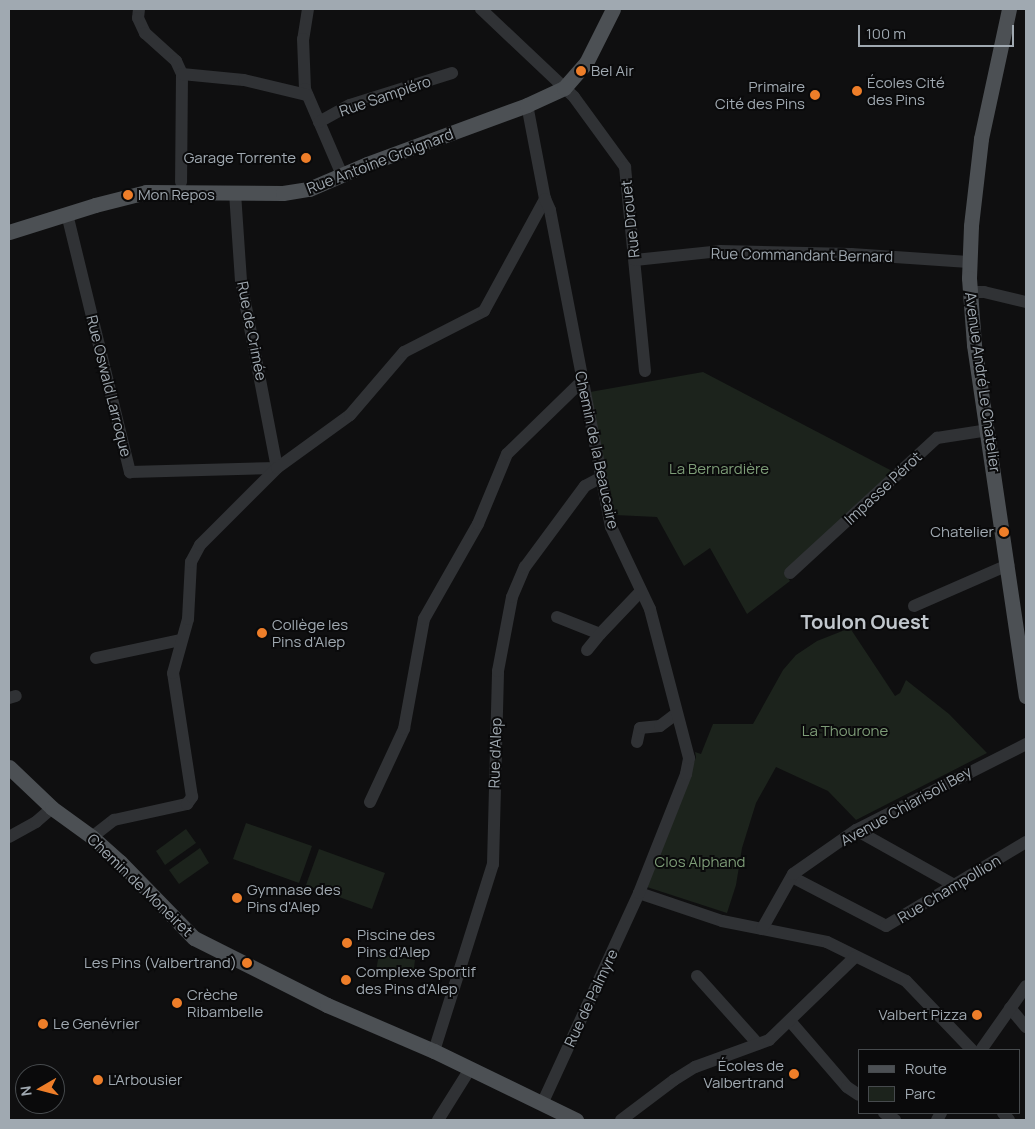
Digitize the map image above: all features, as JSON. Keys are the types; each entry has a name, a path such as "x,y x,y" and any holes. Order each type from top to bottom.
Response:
{"main road":[{"name":"Rue Antoine Groignard","path":"9,232 95,204 146,192 296,192 309,189 527,105 564,88 581,71 614,9"},
{"name":"Avenue André Le Chatelier","path":"1009,9 981,139 971,226 969,262 974,345 1008,564 1026,696"},
{"name":"Chemin de Moneiret","path":"9,767 52,808 92,837 194,938 259,969 328,998 351,1014 434,1051 576,1120"}],"street":[{"path":"139,9 138,18 145,33 176,61 182,74 181,182"},
{"path":"308,9 302,39 307,95 342,175"},
{"name":"Rue Drouet","path":"481,9 574,97 625,167 645,371"},
{"name":"Rue Sampiéro","path":"319,122 350,105 452,73"},
{"path":"182,74 244,80 307,95"},
{"name":"Chemin de la Beaucaire","path":"527,105 545,199 550,210 600,478 611,527 650,609 689,758 688,766 639,893"},
{"name":"Rue de Crimée","path":"235,193 241,281 277,468"},
{"path":"92,837 114,820 187,804 192,797 173,673 188,619 191,562 200,545 277,468 350,415 404,352 484,311 545,199"},
{"name":"Rue Oswald Larroque","path":"67,214 130,472 277,468"},
{"name":"Rue Commandant Bernard","path":"635,260 720,251 851,254 969,262"},
{"path":"970,292 984,292 1026,302"},
{"path":"370,802 404,729 424,619 478,524 507,454 582,381"},
{"name":"Impasse Pérot","path":"790,573 937,438 988,430"},
{"name":"Rue d'Alep","path":"434,1051 492,864 498,671 512,597 525,567 585,486 600,478"},
{"path":"914,606 1008,564"},
{"path":"587,650 641,591"},
{"path":"557,618 600,634"},
{"path":"96,658 181,640"},
{"path":"637,742 640,728 660,726 676,713"},
{"name":"Avenue Chiarisoli Bey","path":"762,929 792,877 856,830 1026,744"},
{"path":"9,837 36,822 52,808"},
{"path":"856,830 954,885"},
{"name":"Rue Champollion","path":"792,877 886,926 1026,842"},
{"path":"639,893 722,921 827,942 906,981 971,1049"},
{"name":"Rue de Palmyre","path":"542,1104 639,893"},
{"path":"621,1120 674,1080 695,1067 724,1054 769,1040 855,957"},
{"path":"697,976 758,1044"},
{"path":"982,1049 1026,986"},
{"path":"1010,1008 1026,1027"},
{"path":"790,1020 847,1087 858,1094"},
{"path":"438,1120 470,1069"}],"green space":[{"name":"La Bernardière","path":"703,372 894,472 784,572 790,581 747,614 710,548 684,566 657,517 615,515 590,392"},
{"name":"La Thourone","path":"850,628 895,696 900,693 906,680 949,714 987,753 856,820 828,791 776,767 756,803 742,848 736,885 727,913 647,887 696,757 695,752 701,754 713,724 753,724 783,670 796,655 817,641"},
{"path":"246,823 312,846 299,883 233,859"},
{"path":"186,829 196,843 165,865 156,851"},
{"path":"200,848 209,863 179,884 169,870"},
{"path":"319,849 385,873 372,909 306,885"},
{"path":"379,954 415,960 413,976 376,971"}],"place":[{"name":"Bel Air","path":"581,71"},
{"name":"Écoles Cité des Pins","path":"857,91"},
{"name":"Primaire Cité des Pins","path":"815,95"},
{"name":"Garage Torrente","path":"306,158"},
{"name":"Mon Repos","path":"128,195"},
{"name":"Chatelier","path":"1004,532"},
{"name":"Collège les Pins d'Alep","path":"262,633"},
{"name":"Gymnase des Pins d'Alep","path":"237,898"},
{"name":"Piscine des Pins d'Alep","path":"347,943"},
{"name":"Les Pins (Valbertrand)","path":"247,963"},
{"name":"Complexe Sportif des Pins d'Alep","path":"346,980"},
{"name":"Crèche Ribambelle","path":"177,1003"},
{"name":"Valbert Pizza","path":"977,1015"},
{"name":"Le Genévrier","path":"43,1024"},
{"name":"Écoles de Valbertrand","path":"794,1074"},
{"name":"L'Arbousier","path":"98,1080"}],"district":[{"name":"Toulon Ouest","path":"865,621"}],"park label":[{"name":"Clos Alphand","path":"700,862"}]}
